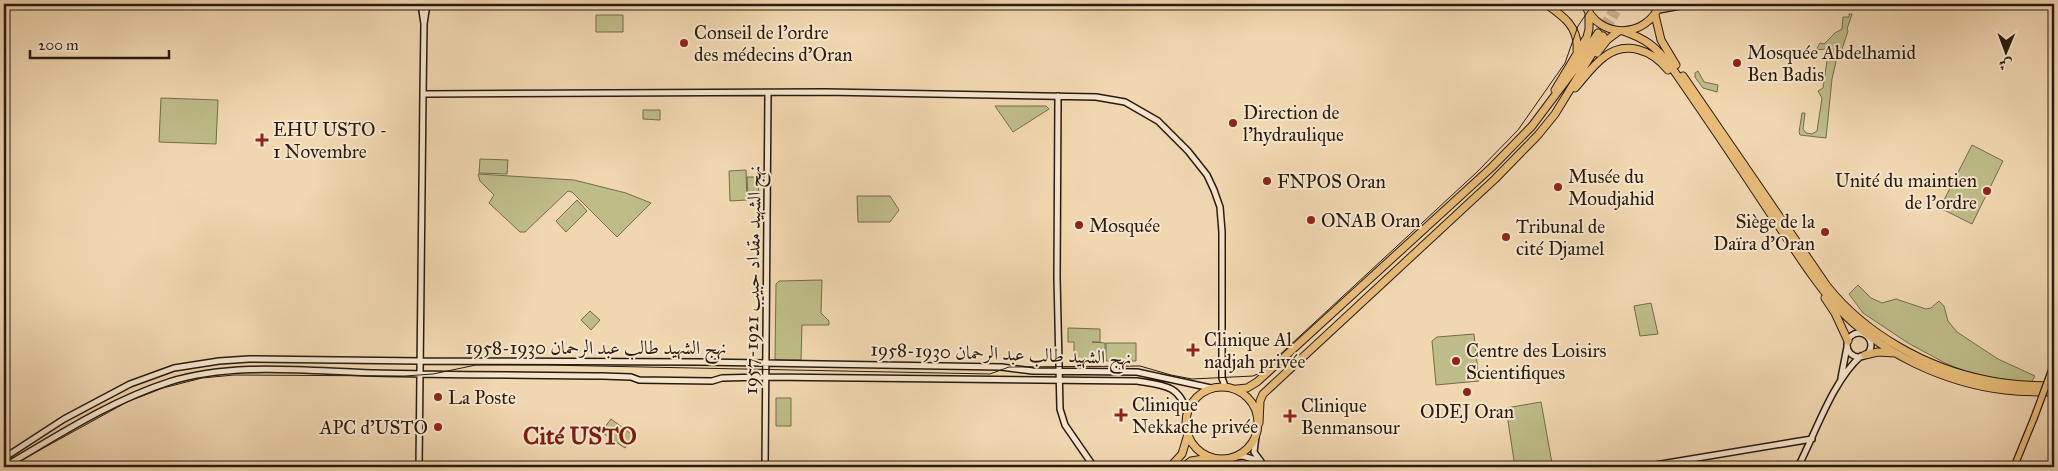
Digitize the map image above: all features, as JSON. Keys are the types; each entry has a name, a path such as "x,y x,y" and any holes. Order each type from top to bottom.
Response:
{"highway":[{"path":"1546,4 1563,16 1572,27 1578,43 1577,52"},
{"path":"1518,140 1551,96 1577,52 1589,29 1587,8"},
{"path":"1587,8 1601,25 1643,39 1657,48 1820,286 1851,320 1899,354 1930,370 1978,385 2005,390 2054,392"},
{"path":"1183,467 1191,461 1234,457 1245,451 1256,436 1259,423 1260,401 1263,394 1496,179 1538,135 1600,48 1621,31 1644,25 1658,10"},
{"path":"1658,10 1661,40 1671,58 1827,286 1844,306 1867,325 1900,347 1947,369 1987,381 2016,385 2054,386"},
{"path":"1237,389 1252,386 1268,373 1440,216 1518,140 1555,96 1601,34 1561,104"},
{"path":"1561,104 1603,57 1614,51 1636,48 1653,56 1664,65 1707,120"},
{"path":"1820,286 1822,293 1835,313 1848,343"},
{"path":"1863,356 1878,352 1899,354"},
{"path":"1170,467 1182,454 1188,434 1187,414 1193,401 1204,391 1225,386 1237,389 1251,399 1255,406 1259,423"},
{"path":"1188,434 1195,447 1213,458"}],"main road":[{"path":"421,4 424,24"},
{"path":"419,467 424,24 427,4"},
{"path":"1580,4 1587,8"},
{"path":"1658,10 1670,6 1780,4"},
{"path":"2045,4 2054,4"},
{"path":"423,94 826,92 1103,97 1121,100 1158,121 1188,151 1207,175 1218,198 1221,214 1222,378 1225,386"},
{"name":"نهج الشهيد مقداد حبيب 1921-1957","path":"765,467 768,93"},
{"path":"1058,96 1057,278 1060,409 1065,425 1094,467"},
{"path":"1798,467 1840,381 1852,365 1872,346 1868,336 1859,332 1852,335 1848,343 1840,381"},
{"path":"1848,343 1854,355 1863,356"},
{"name":"نهج الشهيد طالب عبد الرحمان 1930-1958","path":"4,458 64,419 130,384 174,368 249,358 421,362 766,362 1001,367 1026,370 1137,372 1211,388"},
{"path":"2014,467 2054,364"},
{"name":"نهج الشهيد طالب عبد الرحمان 1930-1958","path":"4,467 126,398 192,376 249,370 602,376 631,377 640,380 712,381 722,378 766,377 1137,382 1160,385 1180,395 1184,400 1187,414"},
{"path":"1256,436 1254,452 1265,467"},
{"path":"1643,467 1812,439"},
{"path":"1234,457 1248,457 1260,461"}],"shaded area":[{"path":"1849,14 1852,14 1848,31 1841,52 1838,53 1832,79 1826,138 1800,135 1802,113 1805,113 1803,129 1806,133 1812,134 1817,131 1822,98 1818,91 1823,88 1828,54 1825,49 1816,50 1820,43 1824,44 1842,29 1843,17 1849,17"},
{"path":"596,15 623,15 623,32 596,32"},
{"path":"1698,71 1704,82 1718,85 1717,92 1703,88 1695,77 1695,73"},
{"path":"161,98 218,100 216,144 159,142"},
{"path":"995,106 1046,106 1049,109 1013,132"},
{"path":"643,110 660,110 660,120 643,119"},
{"path":"1972,145 2003,161 1972,224 1940,208"},
{"path":"480,159 508,160 507,174 479,173"},
{"path":"746,170 747,200 730,201 729,171"},
{"path":"478,174 574,180 626,193 651,203 617,237 572,192 568,191 525,232 520,232 489,203 494,195 480,181"},
{"path":"747,177 758,177 759,198 748,198"},
{"path":"857,196 890,196 899,210 890,222 858,222"},
{"path":"577,200 587,211 566,232 556,221"},
{"path":"822,280 821,313 829,321 829,325 802,325 801,360 775,360 776,284 779,281"},
{"path":"1858,285 1871,298 1882,303 1896,299 1926,309 1931,308 1939,301 1944,306 1948,321 1957,332 1998,359 2035,376 2031,383 1975,375 1945,363 1908,343 1863,313 1849,294"},
{"path":"1651,303 1658,334 1640,336 1634,306"},
{"path":"590,311 600,320 591,330 581,320"},
{"path":"1068,328 1100,329 1100,342 1092,342 1105,343 1105,360 1074,361 1074,342 1068,342"},
{"name":"Centre des Loisirs Scientifiques","path":"1474,334 1479,381 1436,385 1432,341 1437,337"},
{"path":"1106,343 1136,343 1136,361 1106,361"},
{"path":"776,398 791,398 791,426 776,426"},
{"path":"1541,402 1552,463 1515,467 1506,408"},
{"path":"611,419 634,436 625,448 601,432"}],"tunnel":[{"path":"1598,33 1616,4"},
{"path":"1603,36 1622,4"}],"tram line":[{"path":"9,467 127,402 163,388 202,378 234,375 405,376 433,374 476,365 545,365 990,374 1009,367 1140,366 1192,379 1253,376 1260,373 1477,172 1518,130 1565,63 1578,26 1593,4"}],"place":[{"name":"Conseil de l'ordre des médecins d'Oran","path":"684,43"},
{"name":"Mosquée Abdelhamid Ben Badis","path":"1737,63"},
{"name":"Direction de l'hydraulique","path":"1233,123"},
{"name":"EHU USTO - 1 Novembre","path":"262,140"},
{"name":"FNPOS Oran","path":"1267,181"},
{"name":"Musée du Moudjahid","path":"1558,187"},
{"name":"Unité du maintien de l'ordre","path":"1987,191"},
{"name":"ONAB Oran","path":"1311,220"},
{"name":"Mosquée","path":"1079,225"},
{"name":"Siège de la Daïra d'Oran","path":"1825,232"},
{"name":"Tribunal de cité Djamel","path":"1506,237"},
{"name":"Clinique Al nadjah privée","path":"1193,350"},
{"name":"Centre des Loisirs Scientifiques","path":"1456,361"},
{"name":"ODEJ Oran","path":"1467,392"},
{"name":"La Poste","path":"438,397"},
{"name":"Clinique Nekkache privée","path":"1121,415"},
{"name":"Clinique Benmansour","path":"1290,416"},
{"name":"APC d'USTO","path":"438,427"}],"district":[{"name":"Cité USTO","path":"580,436"}]}
